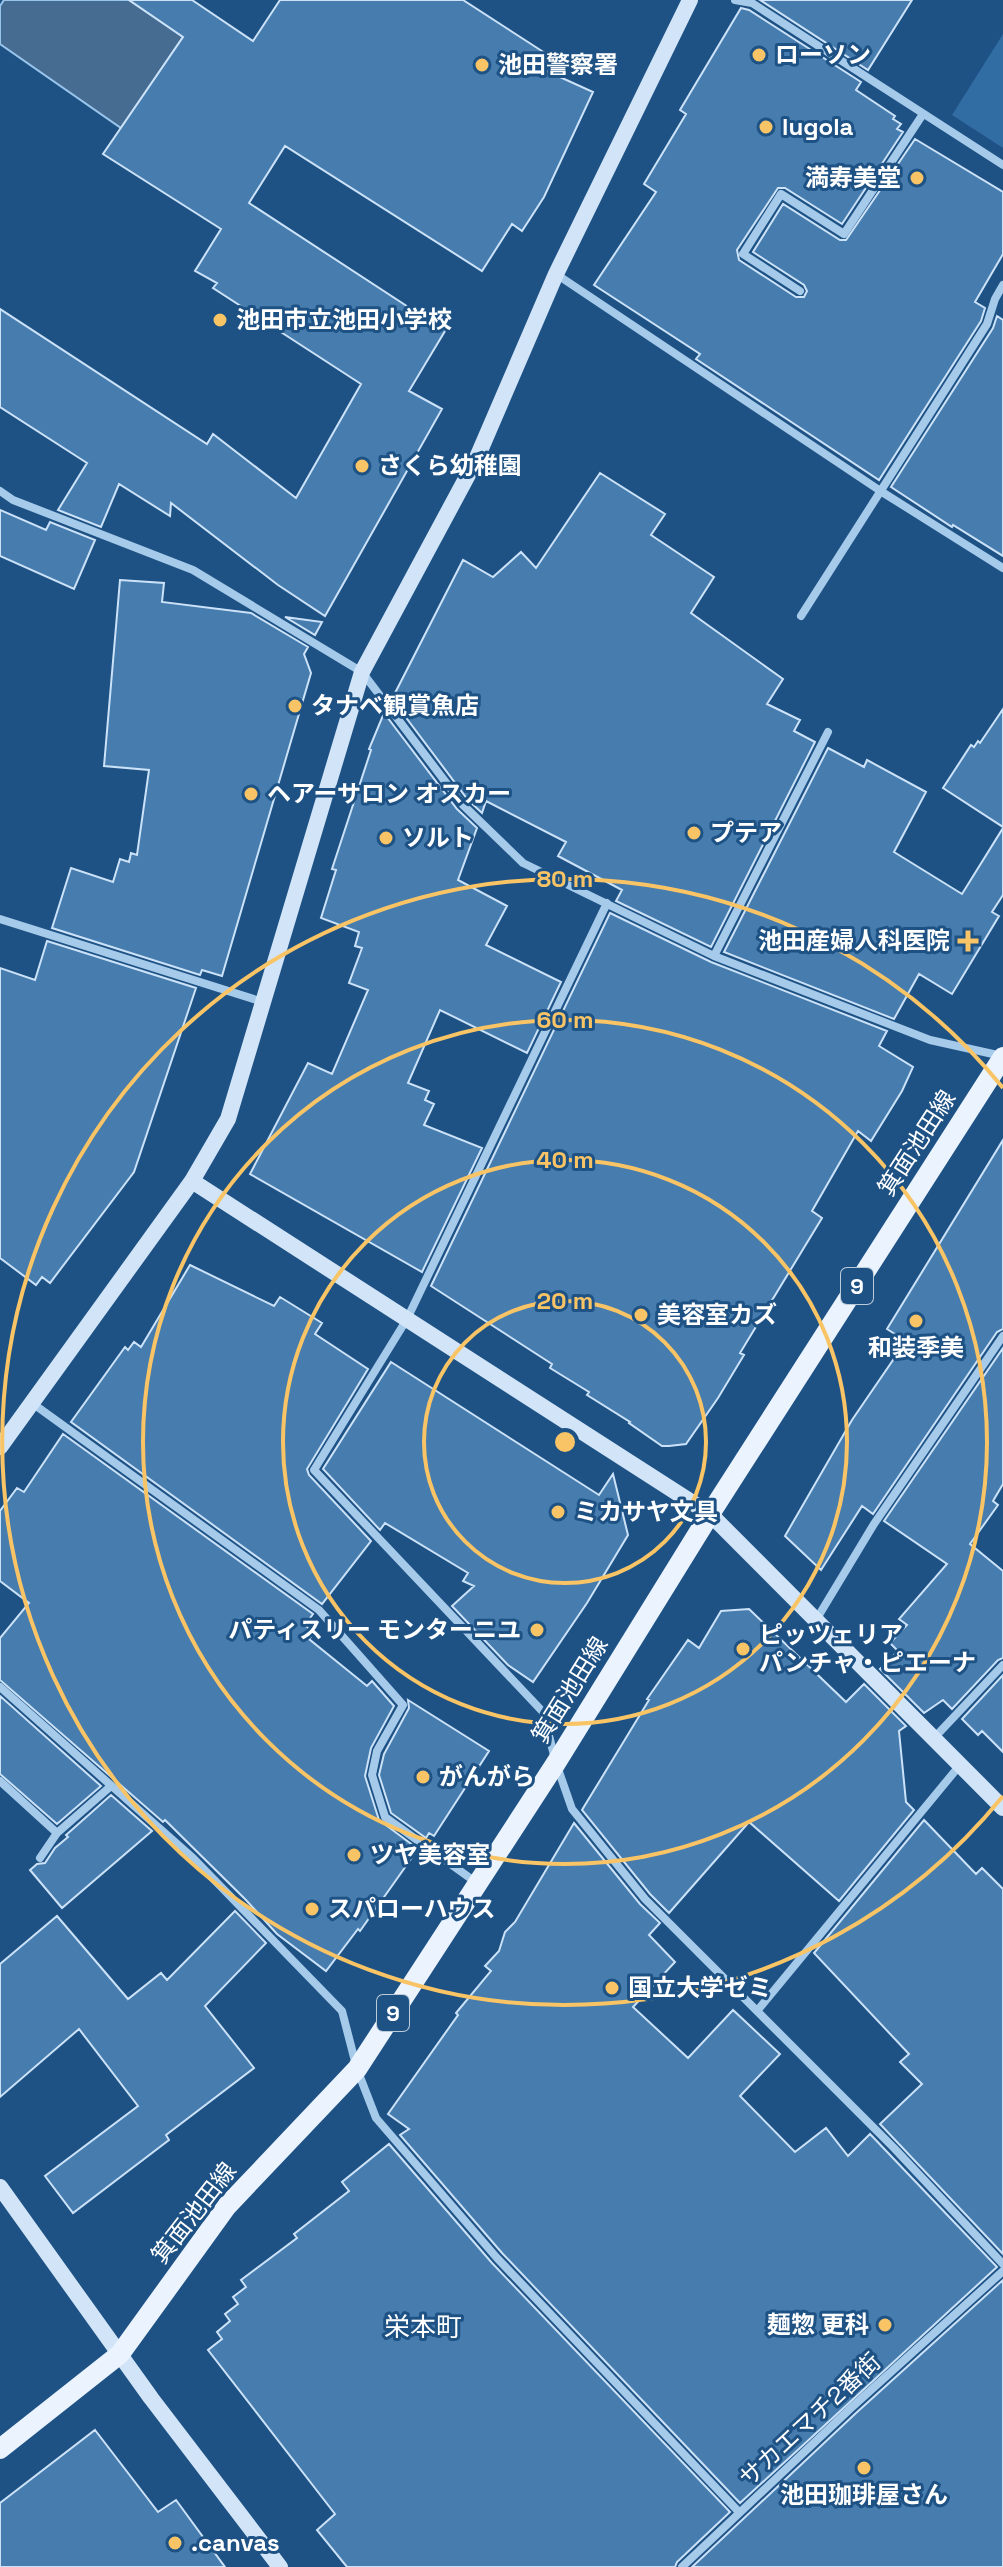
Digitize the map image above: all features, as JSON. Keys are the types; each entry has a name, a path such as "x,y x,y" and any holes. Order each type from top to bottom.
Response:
{"main road":[{"name":"箕面池田線","path":"0,2449 120,2354 227,2206 357,2069 556,1763 710,1514 1003,1057"}],"street":[{"path":"0,1447 192,1181 228,1119 362,672 476,460 556,274 690,0"},
{"path":"735,0 752,3 1003,165"},
{"path":"800,291 743,254 781,194 844,234 923,114"},
{"path":"556,274 882,492 1003,568"},
{"path":"801,616 987,324 1003,285"},
{"path":"0,491 13,500 193,570 362,672 463,805 523,863 714,956 930,1040 1003,1057"},
{"path":"714,956 828,732"},
{"path":"607,903 407,1319 314,1470 543,1712 572,1809 645,1899 894,2148 1003,2264"},
{"path":"0,919 263,1002"},
{"path":"192,1181 710,1514 1003,1808"},
{"path":"816,1621 874,1524 1003,1336"},
{"path":"32,1403 319,1610 403,1705 377,1751 372,1775 385,1817 477,1883"},
{"path":"935,1737 1003,1665"},
{"path":"0,1687 193,1858 342,2011 357,2069 376,2118 497,2258 739,2512"},
{"path":"757,2011 961,1764"},
{"path":"0,1781 57,1833"},
{"path":"40,1858 57,1833 111,1786"},
{"path":"0,2187 120,2354 280,2567"},
{"name":"サカエマチ2番街","path":"682,2567 1003,2271"}],"shaded area":[{"path":"4,0 129,0 183,37 121,128 0,44 0,6"},
{"path":"1003,34 1003,148 952,115"}],"building":[{"path":"129,0 192,0 253,41 280,0 463,0 548,55 540,68 593,92 544,197 522,231 512,224 482,271 285,146 249,203 445,331 409,391 442,409 325,616 278,585 171,503 170,516 119,484 101,527 58,510 87,463 0,407 0,309 207,444 213,434 296,498 361,384 213,288 217,283 195,271 221,229 103,154 183,37"},
{"path":"760,0 912,0 868,70"},
{"path":"741,8 749,10 861,82 856,90 895,116 893,119 901,124 897,129 903,132 842,224 785,188 778,188 737,250 739,260 796,297 804,297 807,291 804,285 753,252 783,204 840,240 846,240 915,139 1003,192 1003,254 975,302 985,308 981,321 879,480 696,359 700,354 594,285 656,192 644,184 686,114 680,110"},
{"path":"997,316 1003,320 1003,556 891,487 993,328"},
{"path":"600,473 665,514 651,535 714,577 691,613 783,679 767,704 800,720 794,731 815,742 711,947 616,901 622,890 558,856 566,842 486,801 482,813 468,800 392,699 463,560 493,577 521,552 536,568"},
{"path":"0,510 46,530 50,522 95,540 74,589 0,556"},
{"path":"120,580 164,583 162,602 251,613 308,647 304,654 311,673 222,976 202,970 200,975 52,928 71,868 113,882 120,859 129,862 131,853 137,855 149,770 104,766"},
{"path":"285,617 322,622 315,635"},
{"path":"1003,709 1003,827 943,788 971,745 974,747 978,741 980,743"},
{"path":"384,713 457,809 477,828 458,880 507,906 486,945 561,982 527,1053 440,1010 408,1083 429,1091 425,1100 434,1104 424,1125 482,1148 422,1272 250,1174 308,1063 332,1074 368,990 349,983 362,948 355,946 359,932 321,918 336,870 332,869 369,749"},
{"path":"828,748 864,767 867,760 926,792 894,852 962,894 1003,828 1003,895 992,912 999,916 952,994 919,974 894,1019 724,952"},
{"path":"610,913 711,962 887,1031 879,1046 913,1067 871,1141 858,1131 812,1211 822,1218 740,1353 744,1355 686,1444 662,1446 587,1395 589,1392 550,1368 552,1364 431,1286"},
{"path":"47,941 196,988 134,1172 50,1283 42,1277 36,1285 0,1258 0,968 35,980"},
{"path":"1003,1140 1003,1329 997,1332 873,1514 862,1506 821,1570 785,1536 852,1420 906,1341 887,1329"},
{"path":"190,1265 274,1306 280,1297 322,1323 315,1334 368,1369 307,1469 309,1475 371,1541 322,1604 71,1422 125,1347 128,1350 134,1342 141,1347"},
{"path":"1003,1348 1003,1484 993,1501 998,1505 970,1544 1003,1571 1003,1658 952,1709 943,1700 924,1713 880,1669 898,1651 890,1643 907,1625 899,1619 947,1564 884,1521"},
{"path":"391,1362 599,1495 613,1474 628,1535 587,1603 533,1682 508,1665 452,1606 474,1586 463,1581 468,1573 385,1523 380,1530 323,1469"},
{"path":"63,1434 313,1614 305,1625 314,1633 309,1639 367,1686 372,1681 394,1706 371,1748 365,1776 379,1820 418,1849 360,1931 358,1929 326,1971 277,1934 165,1820 163,1822 0,1680 0,1638 29,1603 0,1581 0,1511 17,1488 24,1492"},
{"path":"749,1609 846,1702 864,1684 906,1726 899,1731 906,1802 914,1810 839,1901 749,1822 669,1913 582,1810 647,1699 688,1640 699,1648 721,1611"},
{"path":"1003,1675 1003,1752 982,1731 978,1735 962,1719"},
{"path":"0,1696 101,1786 57,1824 0,1774"},
{"path":"408,1700 489,1751 434,1836 429,1833 426,1838 391,1813 379,1775 384,1754 409,1708"},
{"path":"111,1795 152,1831 62,1908 30,1870 37,1864 45,1863 55,1848 68,1837 66,1835"},
{"path":"924,1820 976,1874 982,1868 1003,1889 1003,2254 880,2124 922,2084 900,2062 909,2054 814,1953"},
{"path":"574,1823 640,1904 660,1923 649,1935 675,1962 633,2007 688,2058 733,2010 780,2054 740,2096 795,2152 826,2128 848,2156 870,2134 997,2267 740,2503 502,2253 400,2135 409,2129 388,2114 458,2015 456,2013 491,1971 485,1966 499,1951 505,1932 515,1922"},
{"path":"235,1911 266,1943 205,2006 254,2068 166,2135 169,2140 73,2213 45,2176 138,2106 79,2029 0,2097 0,1964 57,1916 128,1999 161,1973 167,1980"},
{"path":"389,2144 492,2263 730,2512 675,2567 347,2567 317,2530 335,2514 208,2350 222,2339 217,2332 230,2321 225,2314 238,2304 233,2297 246,2287 241,2280 297,2238 294,2234 349,2191 342,2182"},
{"path":"1003,2280 1003,2567 692,2567 856,2413"},
{"path":"95,2430 158,2512 176,2500 225,2567 0,2567 0,2503"}],"place":[{"name":"ローソン","path":"759,55"},
{"name":"池田警察署","path":"482,65"},
{"name":"lugola","path":"766,127"},
{"name":"満寿美堂","path":"917,178"},
{"name":"池田市立池田小学校","path":"220,320"},
{"name":"さくら幼稚園","path":"362,466"},
{"name":"タナベ観賞魚店","path":"295,706"},
{"name":"ヘアーサロン オスカー","path":"251,794"},
{"name":"プテア","path":"694,833"},
{"name":"ソルト","path":"386,838"},
{"name":"池田産婦人科医院","path":"968,941"},
{"name":"美容室カズ","path":"641,1315"},
{"name":"和装季美","path":"916,1321"},
{"name":"ミカサヤ文具","path":"558,1512"},
{"name":"パティスリー モンターニユ","path":"537,1630"},
{"name":"ピッツェリア パンチャ・ピエーナ","path":"743,1649"},
{"name":"がんがら","path":"423,1777"},
{"name":"ツヤ美容室","path":"354,1855"},
{"name":"スパローハウス","path":"312,1909"},
{"name":"国立大学ゼミ","path":"612,1988"},
{"name":"麺惣 更科","path":"885,2325"},
{"name":"池田珈琲屋さん","path":"864,2468"},
{"name":".canvas","path":"175,2543"}],"district":[{"name":"栄本町","path":"423,2327"}]}
